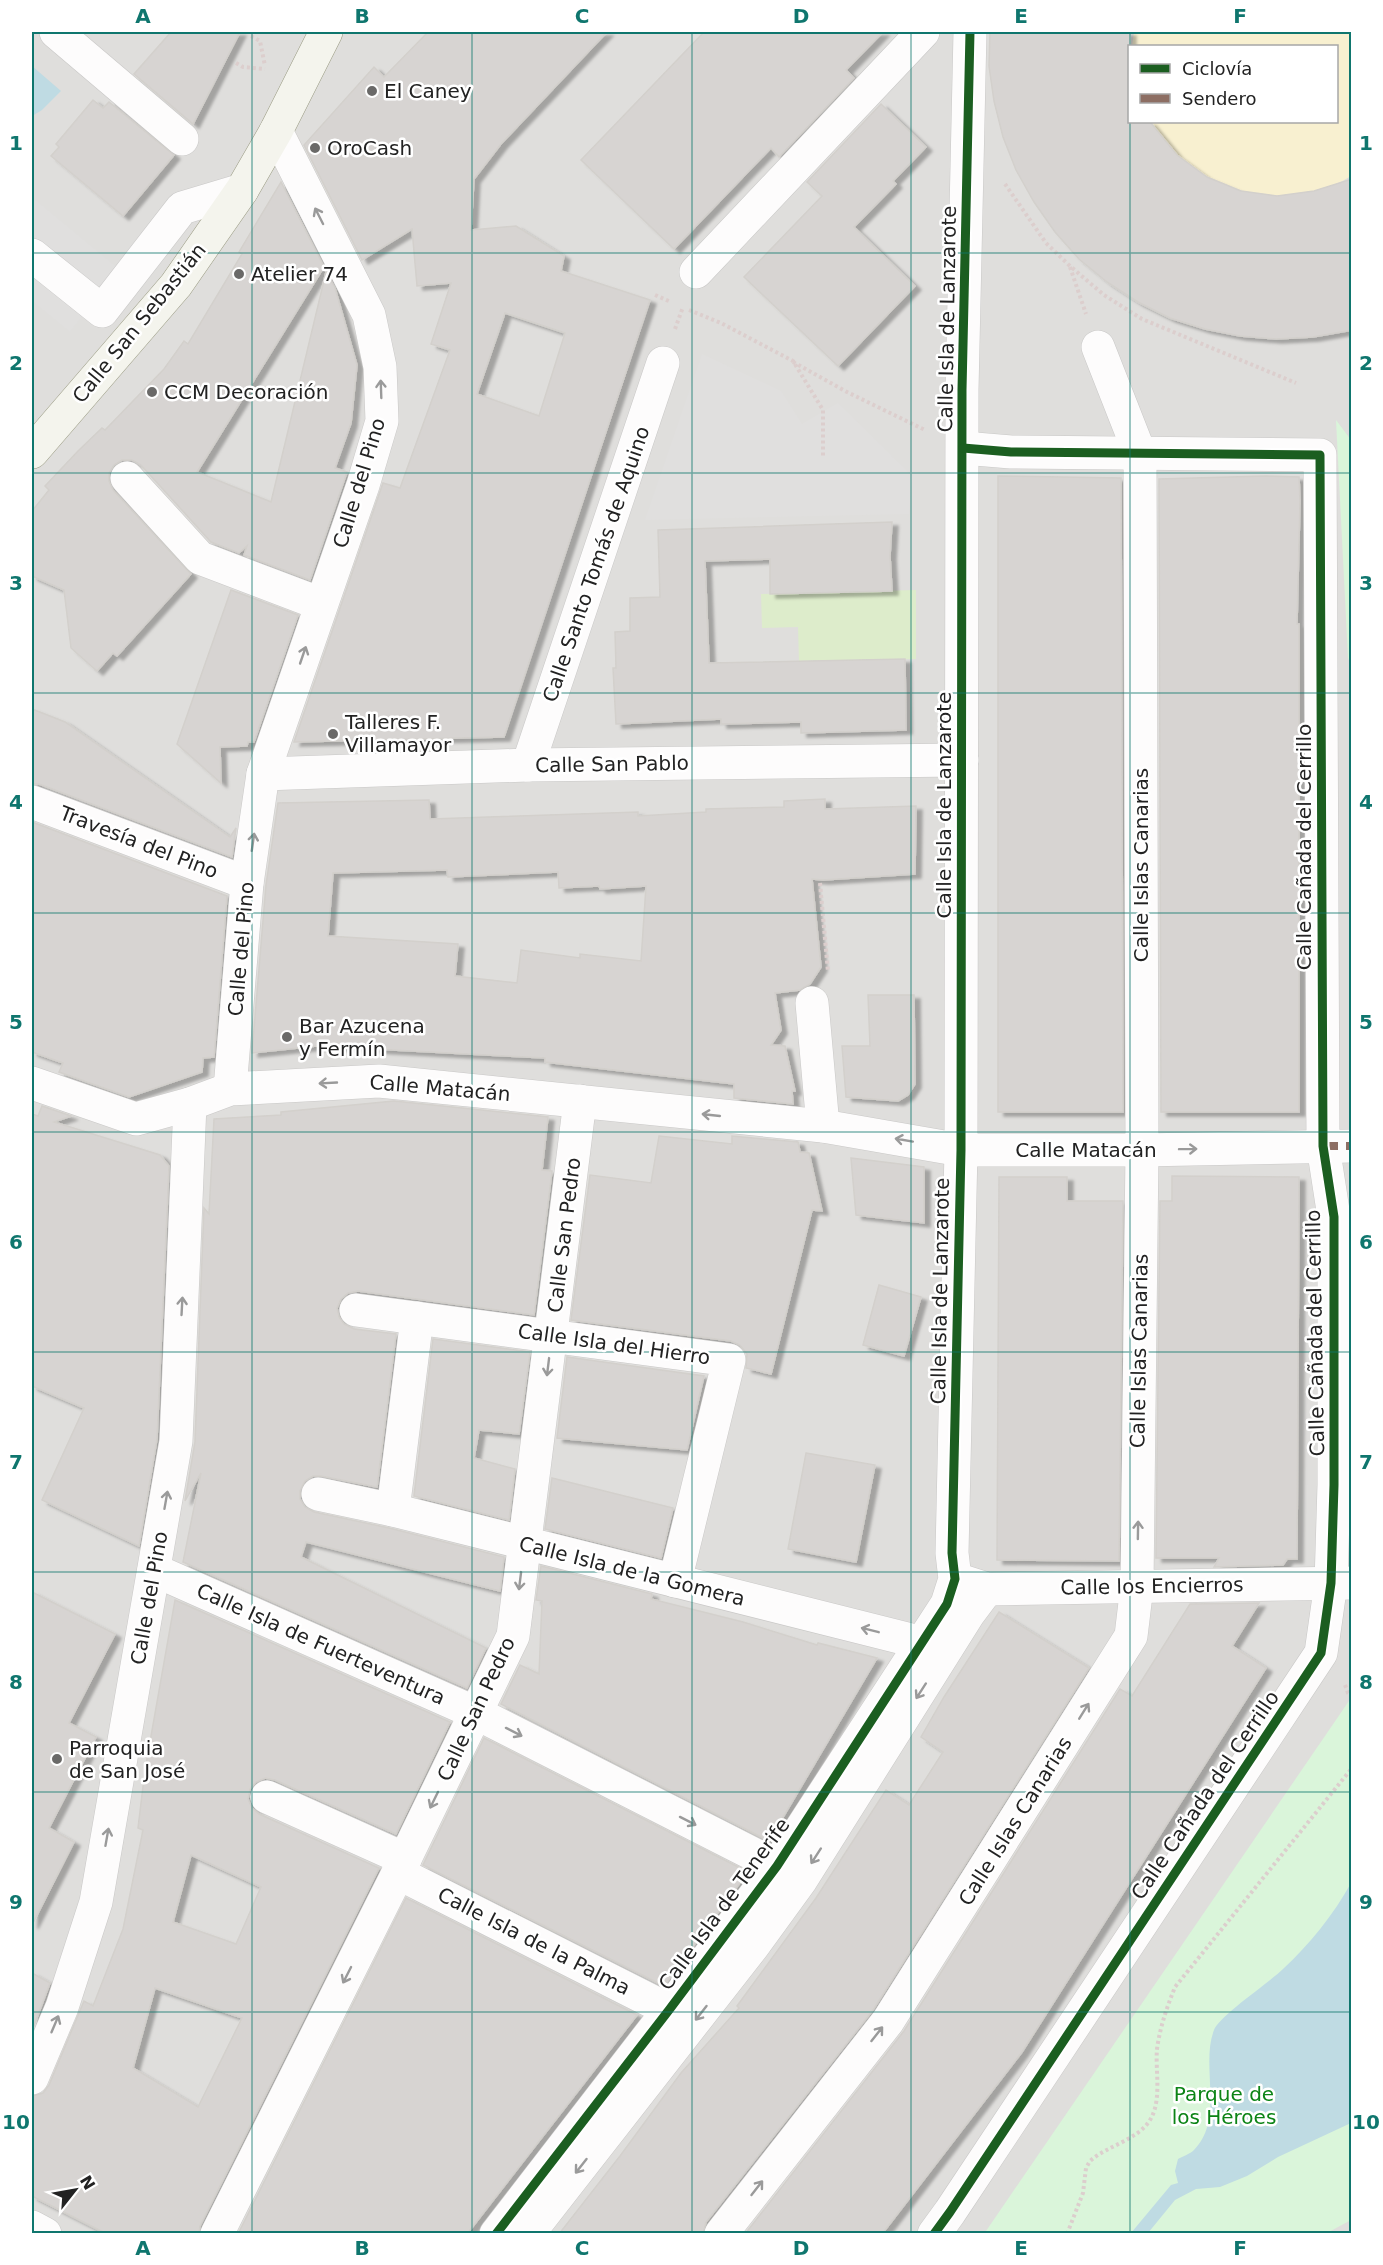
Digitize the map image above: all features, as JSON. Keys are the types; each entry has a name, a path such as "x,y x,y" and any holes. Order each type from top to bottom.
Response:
{"street":[{"path":"56,32 182,139"},
{"name":"Calle San Sebastián","path":"32,452 176,285 242,190 276,131 326,32"},
{"path":"696,272 923,32"},
{"name":"Calle Isla de Lanzarote","path":"955,1579 952,1553 961,1150 962,390 970,32"},
{"name":"Calle del Pino","path":"230,1089 247,883 263,774 363,485 382,422 380,367 369,315 276,131"},
{"name":"Calle San Sebastián","path":"32,255 102,311 182,208 242,190"},
{"name":"Calle Islas Canarias","path":"721,2234 888,2021 1131,1636 1137,1586 1142,1150 1140,454 1098,348"},
{"name":"Calle Santo Tomás de Aquino","path":"528,765 663,363"},
{"name":"Calle Cañada del Cerrillo","path":"934,2234 1320,1653 1341,1582 1334,1485 1334,1217 1337,1146 1320,455 1011,452 963,448"},
{"path":"127,478 200,558 321,604"},
{"name":"Calle San Pablo","path":"263,774 528,765 962,760"},
{"name":"Travesía del Pino","path":"32,802 247,883"},
{"path":"813,1003 823,1126"},
{"name":"Calle Matacán","path":"32,1083 136,1119 190,1104 230,1089 379,1080 823,1126 961,1150 1142,1150 1337,1146"},
{"name":"Calle San Pedro","path":"217,2234 513,1636 580,1101"},
{"name":"Calle del Pino","path":"32,2078 62,2007 96,1902 176,1441 190,1104"},
{"name":"Calle Isla del Hierro","path":"356,1310 729,1360 675,1581"},
{"path":"393,1510 417,1317"},
{"name":"Calle Isla de la Gomera","path":"318,1494 393,1510 934,1648"},
{"name":"Calle Isla de Fuerteventura","path":"154,1570 476,1713 777,1866"},
{"name":"Calle los Encierros","path":"955,1579 987,1589 1341,1582"},
{"name":"Calle Isla de Tenerife","path":"528,2234 753,1946 801,1880 934,1648 955,1579"},
{"name":"Calle Isla de Tenerife","path":"496,2234 777,1866 934,1648 969,1613 987,1589"},
{"name":"Calle Isla de la Palma","path":"267,1797 669,2010"},
{"path":"32,2227 45,2234"}],"path":[{"path":"251,36 260,41"},
{"path":"236,63 243,68 266,69"},
{"path":"1000,174 1046,243 1104,295 1143,319 1296,383"},
{"path":"1070,266 1098,348"},
{"path":"704,317 721,323 847,392 963,448"},
{"path":"793,361 823,411 823,458"},
{"path":"813,1003 829,977 819,883"},
{"path":"1066,2234 1083,2193 1086,2168 1090,2161 1143,2128 1152,2115 1156,2098 1157,2050 1165,2012 1175,1987 1352,1768"}],"shaded area":[{"path":"32,32 1351,32 1351,2233 32,2233"},
{"path":"32,197 119,269 70,332 32,301"},
{"path":"702,354 781,391 802,424 838,403 912,476 909,514 645,520"}],"green space":[{"path":"1336,420 1351,440 1351,666 1348,658"},
{"path":"916,590 916,659 799,661 798,627 762,628 761,594"},
{"name":"Parque de los Héroes","path":"1351,1698 1351,2220 1325,2234 984,2234"}],"sand":[{"path":"1134,32 1351,32 1351,176 1325,188 1297,195 1269,195 1240,190 1213,180 1189,165 1168,146 1153,123 1338,123 1338,45 1132,45"}],"water":[{"path":"32,66 61,91 42,110 32,116"},
{"path":"1351,1883 1351,2123 1278,2157 1247,2176 1220,2187 1196,2189 1175,2200 1148,2233 1131,2233 1171,2185 1178,2183 1175,2171 1178,2159 1192,2151 1203,2137 1210,2108 1209,2060 1214,2030 1225,2016 1293,1960 1329,1918"}],"building":[{"path":"171,32 240,32 193,124 134,74"},
{"path":"428,32 607,32 501,144 474,179 471,230 516,226 564,256 561,271 650,300 504,737 294,742 383,483 400,488 450,350 431,344 451,283 417,286 412,229 362,260 304,145 374,67 384,77","holes":["505,313 565,333 539,416 477,394"]},
{"path":"704,32 883,32 846,70 854,78 779,157 771,148 674,249 581,160"},
{"path":"990,32 1130,32 1128,123 1151,123 1177,155 1207,177 1241,191 1277,196 1314,191 1352,179 1352,330 1313,337 1276,339 1240,336 1205,329 1170,318 1138,302 1107,282 1079,259 1055,232 1034,202 1016,170 1003,137 994,101 989,66"},
{"path":"93,100 103,108 109,102 174,155 123,216 51,156 59,147 56,144"},
{"path":"881,104 926,147 893,181 896,184 854,227 915,286 838,366 744,277 822,196 807,182"},
{"path":"281,182 324,267 197,472 271,502 326,272 335,288 357,365 351,423 335,468 347,472 310,580 244,555 247,546 239,553 211,542 141,465 132,460 122,460 114,465 109,473 109,481 113,490 191,574 117,656 113,653 97,671 71,648 64,590 32,576 32,511 49,490 45,486 102,428 105,430 164,369 184,341 188,344 242,254 239,252"},
{"path":"998,476 1121,478 1123,1112 998,1112"},
{"path":"1299,477 1297,624 1299,624 1299,1112 1161,1112 1159,479"},
{"path":"892,522 890,556 892,591 770,594 770,559 705,561 709,663 905,659 906,730 801,733 801,722 721,724 721,719 616,724 613,668 616,668 615,632 630,631 630,598 660,597 658,530"},
{"path":"231,590 298,615 254,742 248,742 247,746 220,747 221,783 177,744"},
{"path":"32,709 65,722 230,837 236,828 232,857 39,784 32,784"},
{"path":"825,799 825,809 916,806 915,874 812,879 821,967 810,984 800,990 775,993 781,1030 771,1045 785,1046 795,1091 792,1091 793,1104 734,1098 734,1084 545,1062 545,1058 317,1046 252,1053 266,885 278,803 429,800 430,819 638,812 638,816 706,812 706,809 784,807 784,801","holes":["447,870 448,877 558,872 559,888 599,886 600,889 646,886 641,961 580,954 580,958 521,950 517,983 455,976 458,944 328,936 333,873"]},
{"path":"32,822 227,896 214,1057 203,1058 202,1072 129,1097 59,1072 63,1063 32,1052"},
{"path":"868,995 914,995 915,1084 908,1095 898,1101 846,1097 842,1046 870,1046"},
{"path":"394,1101 548,1117 542,1170 552,1171 534,1315 358,1291 348,1293 341,1299 337,1308 344,1324 354,1329 396,1334 377,1487 313,1476 305,1481 300,1491 300,1499 305,1507 314,1512 504,1557 500,1591 306,1542 301,1557 486,1648 467,1688 183,1562 201,1473 185,1501 195,1442 204,1208 209,1214 214,1119 281,1115 281,1112"},
{"path":"42,1106 71,1116 54,1122 160,1155 169,1166 157,1439 139,1546 42,1500 84,1408 32,1386 32,1114 38,1116"},
{"path":"659,1136 732,1144 732,1136 798,1142 800,1152 809,1153 822,1211 812,1210 771,1374 746,1368 747,1354 740,1345 731,1341 571,1320 590,1175 651,1183"},
{"path":"851,1158 924,1167 924,1223 856,1215"},
{"path":"1172,1176 1299,1177 1297,1559 1287,1559 1283,1565 1214,1567 1219,1558 1156,1558 1160,1201 1172,1201"},
{"path":"999,1177 1067,1177 1067,1201 1123,1201 1119,1561 997,1560"},
{"path":"879,1285 921,1297 904,1356 863,1345"},
{"path":"433,1339 530,1352 519,1434 479,1430 474,1458 515,1469 509,1520 414,1496"},
{"path":"567,1357 704,1376 687,1450 557,1438"},
{"path":"806,1453 875,1465 856,1562 788,1549"},
{"path":"552,1478 673,1508 661,1558 545,1529"},
{"path":"541,1566 652,1594 651,1599 743,1622 817,1645 818,1643 877,1658 769,1841 501,1704 520,1665 539,1674 542,1601 536,1600"},
{"path":"32,1592 115,1634 69,1723 96,1737 49,1828 74,1842 32,1925"},
{"path":"175,1600 450,1722 396,1834 275,1780 265,1778 256,1782 250,1789 248,1799 252,1808 259,1814 379,1868 200,2226 199,2234 107,2234 32,2196 32,2096 43,2093 49,2085 84,2001 93,2006 123,1929 143,1830 138,1828 145,1770","holes":["191,1855 261,1887 236,1944 173,1922","155,1988 242,2018 198,2107 133,2068"]},
{"path":"1259,1603 1232,1646 1266,1668 1022,2052 882,2234 745,2234 904,2031 1120,1689 1132,1696 1190,1604"},
{"path":"999,1612 1089,1668 873,2010 706,2222 703,2234 559,2234 681,2073 739,2008 737,2006 816,1898 886,1790 909,1805 943,1752 921,1737"},
{"path":"484,1738 748,1872 667,1982 663,1980 660,1984 423,1865"},
{"path":"406,1898 637,2015 467,2234 238,2234"},
{"path":"32,1973 50,1983 32,2031"}],"marked path":[{"path":"1323,1146 1352,1146"}],"cycle path":[{"path":"496,2234 777,1866 947,1604 955,1579 952,1553 961,1150 962,390 970,32"},
{"path":"934,2234 1321,1653 1331,1583 1334,1485 1334,1217 1323,1146 1320,455 1011,452 963,448"}],"place":[{"name":"El Caney","path":"372,91"},
{"name":"OroCash","path":"315,148"},
{"name":"Atelier 74","path":"239,274"},
{"name":"CCM Decoración","path":"152,392"},
{"name":"Talleres F. Villamayor","path":"333,734"},
{"name":"Bar Azucena y Fermín","path":"287,1037"},
{"name":"Parroquia de San José","path":"57,1759"}]}
